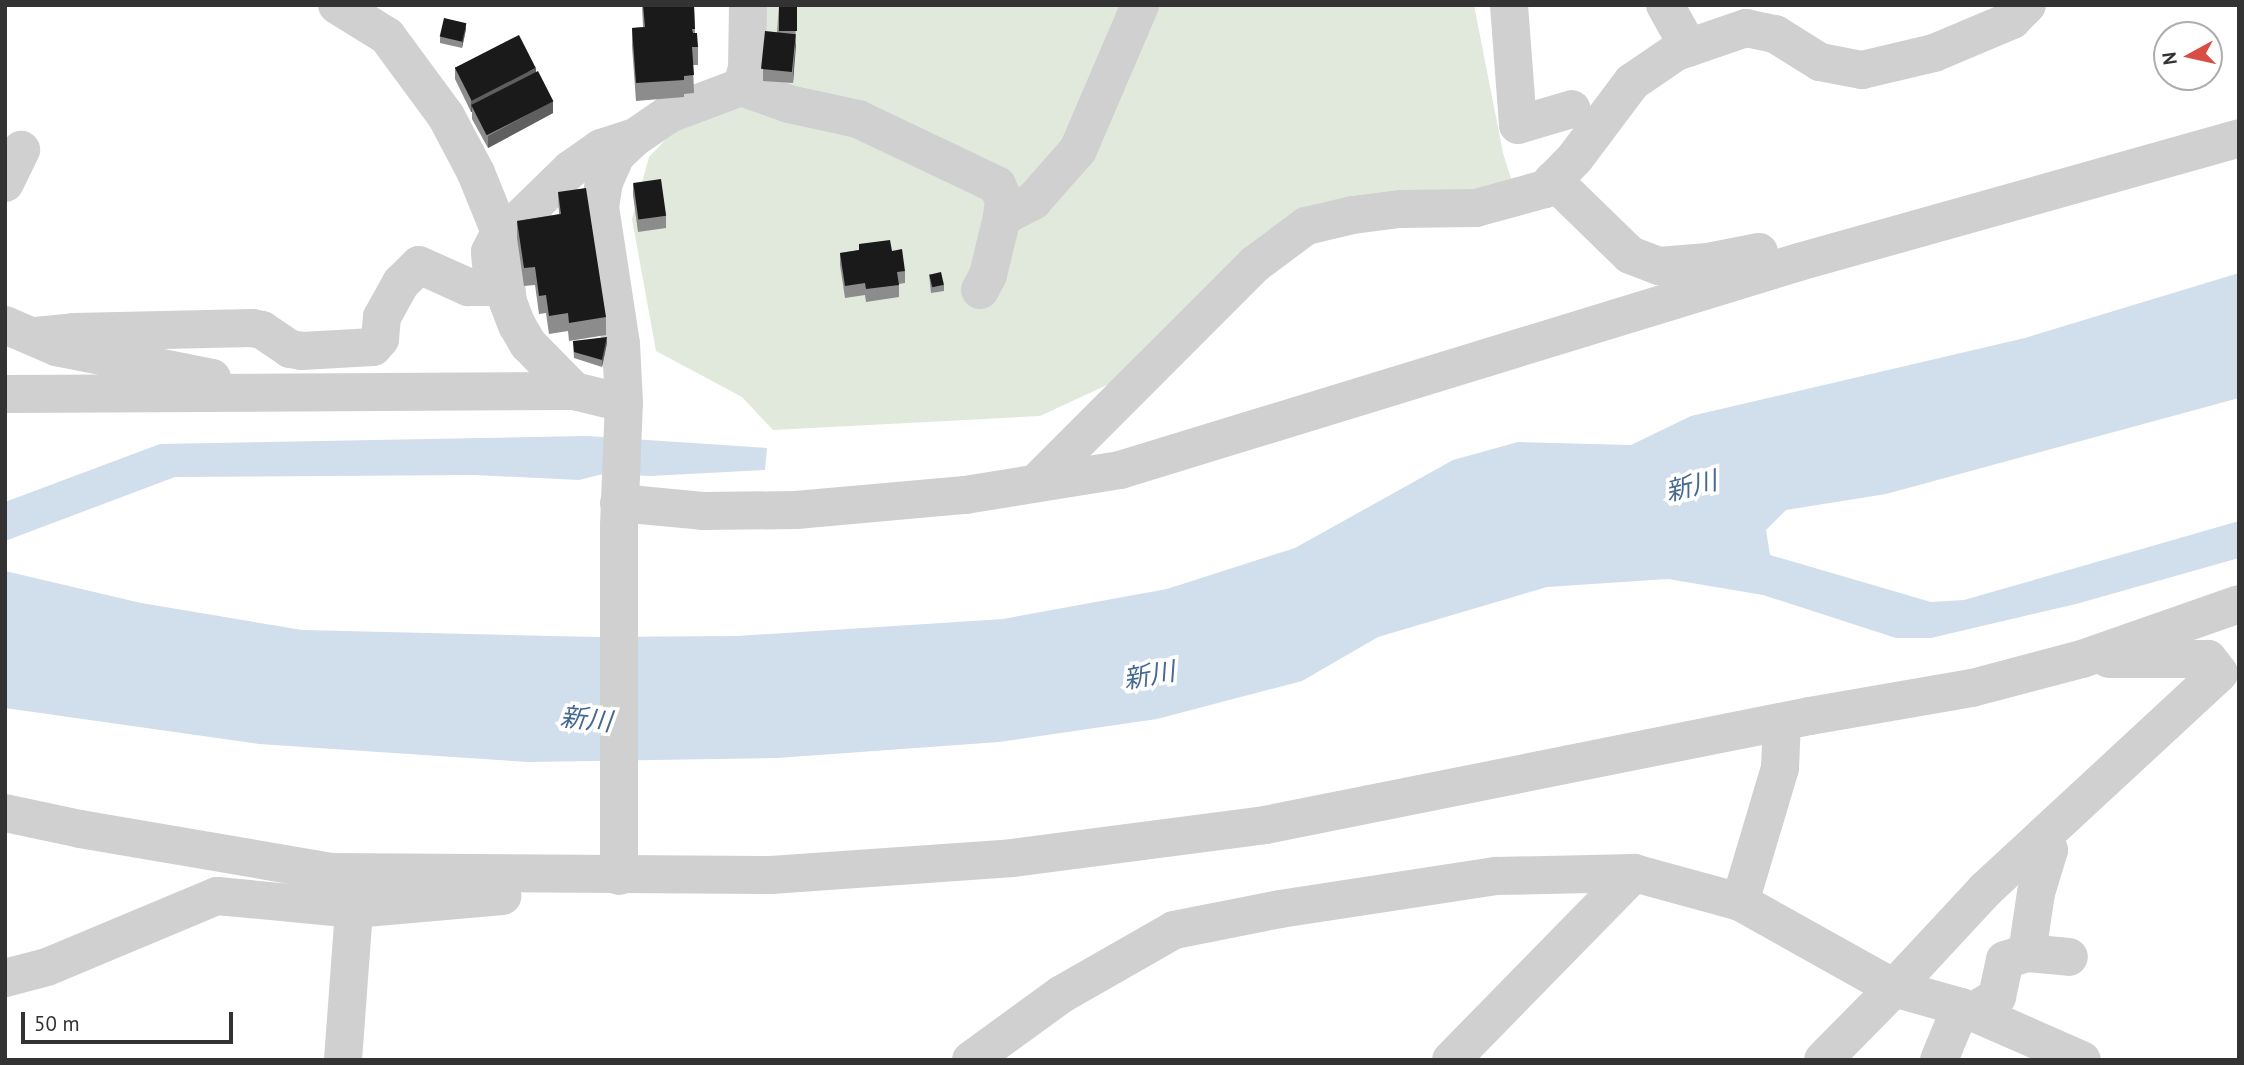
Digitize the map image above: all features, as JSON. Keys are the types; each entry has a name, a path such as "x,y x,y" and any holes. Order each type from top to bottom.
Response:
{"street":[{"path":"337,5 387,36 446,116 500,235 508,302 528,344 575,391 623,417"},
{"path":"741,87 747,68 748,5"},
{"path":"1002,218 1033,201 1078,150 1140,5"},
{"path":"1509,5 1518,125 1572,108"},
{"path":"1665,5 1689,48"},
{"path":"1038,481 1255,264 1306,226 1353,215 1400,209 1476,208 1545,189 1575,158 1632,82 1676,52 1746,28 1775,34 1820,62 1862,70 1934,53 2012,20 2027,5"},
{"path":"620,864 619,504 623,417 621,344 600,207 604,181 616,155 634,138 668,114 741,87 789,104 858,119 997,185 1004,201 1002,218 988,275 980,289"},
{"path":"21,331 252,328 262,330 290,349 302,351 373,347 380,339 382,317 401,283 419,265 468,287 488,287 492,275 490,252 500,235 571,169 601,149 634,138"},
{"path":"619,504 702,511 796,510 965,495 1038,481 1120,470 1799,262 2239,138"},
{"path":"1553,180 1630,255 1659,266 1708,262 1761,252 1799,262"},
{"path":"21,331 56,347 230,382 260,395"},
{"path":"5,394 260,395 575,391"},
{"path":"5,813 80,829 331,872 559,876 620,864 798,873 1013,858 1265,825 1782,722 1972,688 2082,660 2239,604"},
{"path":"1823,1060 1985,890 2219,673 2208,659 2082,660"},
{"path":"1740,902 1780,768 1782,722"},
{"path":"2027,953 2036,893 2049,850 2043,836"},
{"path":"1451,1060 1634,873"},
{"path":"971,1060 1062,994 1174,930 1496,876 1634,873 1740,902 1894,988 1966,1009 2082,1060"},
{"path":"5,978 47,967 217,896 354,909 520,895 559,876"},
{"path":"343,1060 354,909"},
{"path":"1939,1060 1966,1009 1997,997 2005,960 2027,953 2069,957"}],"shaded area":[{"path":"761,5 1474,5 1503,153 1516,194 1298,211 1148,366 1040,416 773,430 742,397 656,351 632,219 649,157 688,116 758,86"}],"water":[{"name":"新川","path":"2239,273 2239,398 1886,494 1786,510 1766,530 1770,555 1931,602 1964,600 2239,521 2239,558 2076,604 1931,638 1896,638 1763,595 1668,579 1547,587 1378,637 1302,681 1157,719 999,742 777,758 528,762 259,744 5,708 5,571 141,603 302,630 597,637 737,636 1003,619 1167,589 1295,548 1453,460 1518,442 1631,445 1691,416 2025,338"},
{"path":"587,436 767,448 765,470 651,476 603,474 579,480 474,475 175,477 5,541 5,502 160,444"}],"building":[{"path":"643,5 694,5 695,29 692,29 693,33 697,33 698,47 692,47 694,75 684,76 684,80 636,83 632,28 645,27"},
{"path":"779,5 797,5 797,31 779,31"},
{"path":"444,18 466,23 462,42 440,37"},
{"path":"765,31 796,34 792,72 761,69"},
{"path":"519,35 536,68 472,101 455,68"},
{"path":"538,71 553,101 487,135 471,105"},
{"path":"661,179 666,216 638,220 633,183"},
{"path":"586,188 606,317 569,323 568,313 549,316 546,295 539,296 535,267 524,268 517,221 561,214 558,192"},
{"path":"890,240 892,251 902,249 905,271 897,272 899,285 866,289 865,283 845,286 840,253 859,250 859,244"},
{"path":"941,272 944,285 932,287 929,275"},
{"path":"607,337 602,360 574,352 573,341"}]}
